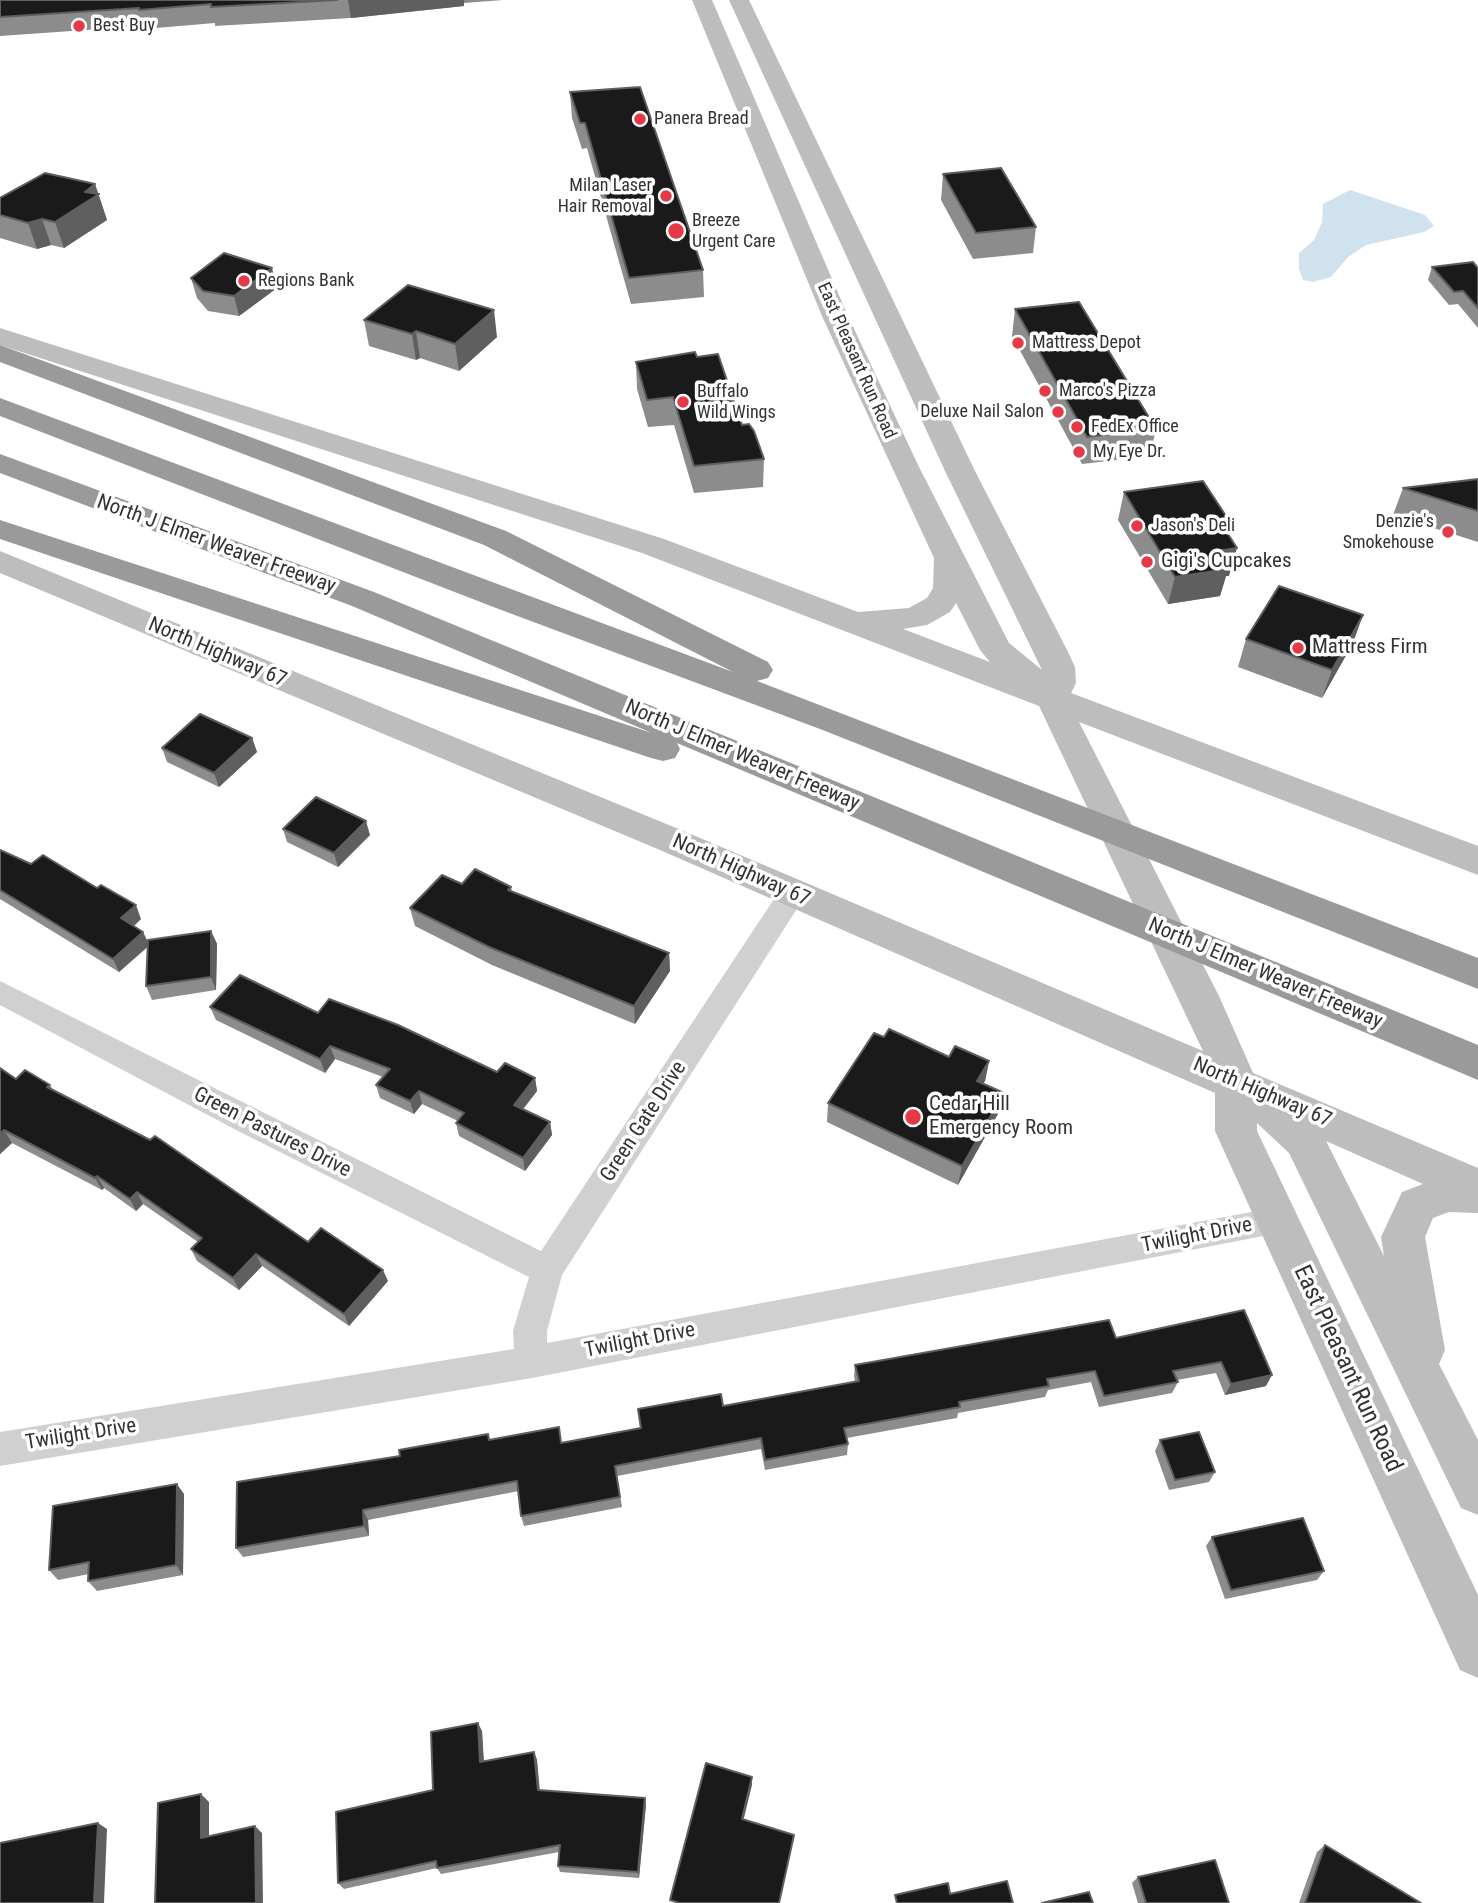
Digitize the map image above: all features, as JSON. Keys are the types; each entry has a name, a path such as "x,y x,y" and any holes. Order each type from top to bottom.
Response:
{"highway":[{"path":"0,353 495,538 958,771"},
{"path":"0,406 958,771 1478,974"},
{"name":"North J Elmer Weaver Freeway","path":"0,463 363,599 1478,1063"},
{"path":"0,529 983,857"}],"main road":[{"name":"East Pleasant Run Road","path":"702,0 835,316 950,558 996,650 1052,696 1065,729 1199,996 1236,1081 1237,1131 1478,1652"},
{"name":"East Pleasant Run Road","path":"739,0 960,471 1052,652 1058,667 1059,683 1052,696"},
{"path":"764,147 785,148 810,195 843,220"},
{"path":"781,188 825,245 844,286 883,307"},
{"path":"835,316 867,328 898,396 960,471"},
{"path":"0,336 653,546 1052,696 1478,861"},
{"path":"850,621 916,618 939,605 949,588 950,558"},
{"name":"North Highway 67","path":"0,561 673,841 1236,1081 1478,1188"},
{"name":"East Pleasant Run Road","path":"1236,1081 1304,1140 1478,1491"},
{"path":"1431,1397 1403,1237 1417,1205 1448,1193 1478,1194"}],"street":[{"name":"Green Gate Drive","path":"532,1362 530,1331 547,1270 792,894"},
{"name":"Green Pastures Drive","path":"0,992 249,1122 547,1270"},
{"name":"Twilight Drive","path":"0,1449 532,1362 1278,1221"}],"water":[{"path":"1350,190 1425,215 1434,226 1424,232 1366,245 1348,257 1331,277 1313,282 1303,280 1299,269 1299,253 1314,240 1322,222 1323,204"}],"building":[{"path":"0,0 337,0 211,7 211,4 0,17"},
{"path":"640,87 703,270 629,278 585,123 580,123 570,92"},
{"path":"1001,168 1036,227 976,233 943,174"},
{"path":"45,173 95,184 85,192 99,194 55,222 42,219 28,223 0,215 0,198"},
{"path":"224,253 272,268 234,296 203,291 191,278"},
{"path":"1473,262 1478,268 1478,308 1463,291 1454,292 1432,267"},
{"path":"408,285 494,310 455,344 416,331 412,334 364,320"},
{"path":"1079,302 1156,429 1087,437 1015,309"},
{"path":"695,352 697,357 718,354 742,425 749,424 754,431 764,459 694,466 673,397 647,400 636,362"},
{"path":"1478,479 1478,511 1403,488"},
{"path":"1203,481 1228,519 1219,520 1237,548 1217,551 1228,569 1175,577 1124,492"},
{"path":"1279,586 1363,615 1332,670 1246,639"},
{"path":"200,714 252,738 214,773 162,748"},
{"path":"316,797 366,821 334,853 283,829"},
{"path":"0,850 31,864 43,855 97,888 101,885 136,905 121,918 143,932 113,959 0,890"},
{"path":"475,869 511,887 508,890 669,953 634,1006 489,947 410,908 442,875 462,884"},
{"path":"211,931 211,977 146,986 148,940"},
{"path":"240,975 318,1013 329,999 398,1025 497,1072 505,1063 535,1078 514,1105 550,1122 523,1158 456,1123 464,1113 419,1091 410,1101 376,1085 390,1069 330,1046 320,1059 210,1007"},
{"name":"Cedar Hill Emergency Room","path":"889,1029 949,1057 955,1046 989,1061 977,1081 1004,1093 962,1166 828,1103 874,1033 884,1037"},
{"path":"0,1068 16,1079 25,1070 50,1085 47,1087 150,1140 155,1136 308,1242 321,1228 383,1270 344,1314 256,1254 233,1278 191,1249 202,1238 137,1192 130,1199 97,1176 95,1178 4,1130 0,1134"},
{"path":"1244,1310 1272,1375 1231,1384 1221,1362 1173,1371 1178,1382 1104,1396 1095,1371 1047,1379 1049,1386 959,1402 960,1407 844,1428 848,1444 765,1460 761,1438 615,1466 620,1497 521,1516 517,1481 363,1510 364,1526 236,1548 237,1482 400,1456 399,1450 488,1434 489,1440 559,1427 561,1443 641,1428 638,1409 721,1394 723,1406 859,1381 855,1365 1109,1320 1116,1338"},
{"path":"1199,1432 1215,1472 1175,1480 1160,1440"},
{"path":"177,1484 176,1565 88,1581 89,1562 49,1570 53,1506"},
{"path":"1303,1518 1324,1571 1231,1590 1212,1537"},
{"path":"478,1723 480,1762 534,1752 538,1790 645,1798 638,1872 558,1866 560,1845 437,1868 436,1861 338,1883 336,1812 433,1790 431,1732"},
{"path":"706,1763 752,1777 742,1819 794,1835 779,1903 679,1903 670,1900"},
{"path":"201,1794 201,1838 255,1826 256,1903 155,1903 158,1803"},
{"path":"98,1823 94,1903 0,1903 0,1843"},
{"path":"1325,1845 1421,1903 1305,1903"},
{"path":"1215,1860 1229,1903 1146,1903 1138,1877"},
{"path":"1007,1881 1013,1903 897,1903 895,1895 948,1883 950,1894"},
{"path":"1089,1892 1093,1903 1042,1903"}],"place":[{"name":"Best Buy","path":"79,26"},
{"name":"Panera Bread","path":"640,119"},
{"name":"Milan Laser Hair Removal","path":"666,196"},
{"name":"Breeze Urgent Care","path":"676,231"},
{"name":"Regions Bank","path":"244,281"},
{"name":"Mattress Depot","path":"1018,343"},
{"name":"Marco's Pizza","path":"1045,391"},
{"name":"Buffalo Wild Wings","path":"683,402"},
{"name":"Deluxe Nail Salon","path":"1058,412"},
{"name":"FedEx Office","path":"1077,427"},
{"name":"My Eye Dr.","path":"1079,452"},
{"name":"Jason's Deli","path":"1137,526"},
{"name":"Denzie's Smokehouse","path":"1448,532"},
{"name":"Gigi's Cupcakes","path":"1147,562"},
{"name":"Mattress Firm","path":"1298,648"},
{"name":"Cedar Hill Emergency Room","path":"913,1117"}]}
